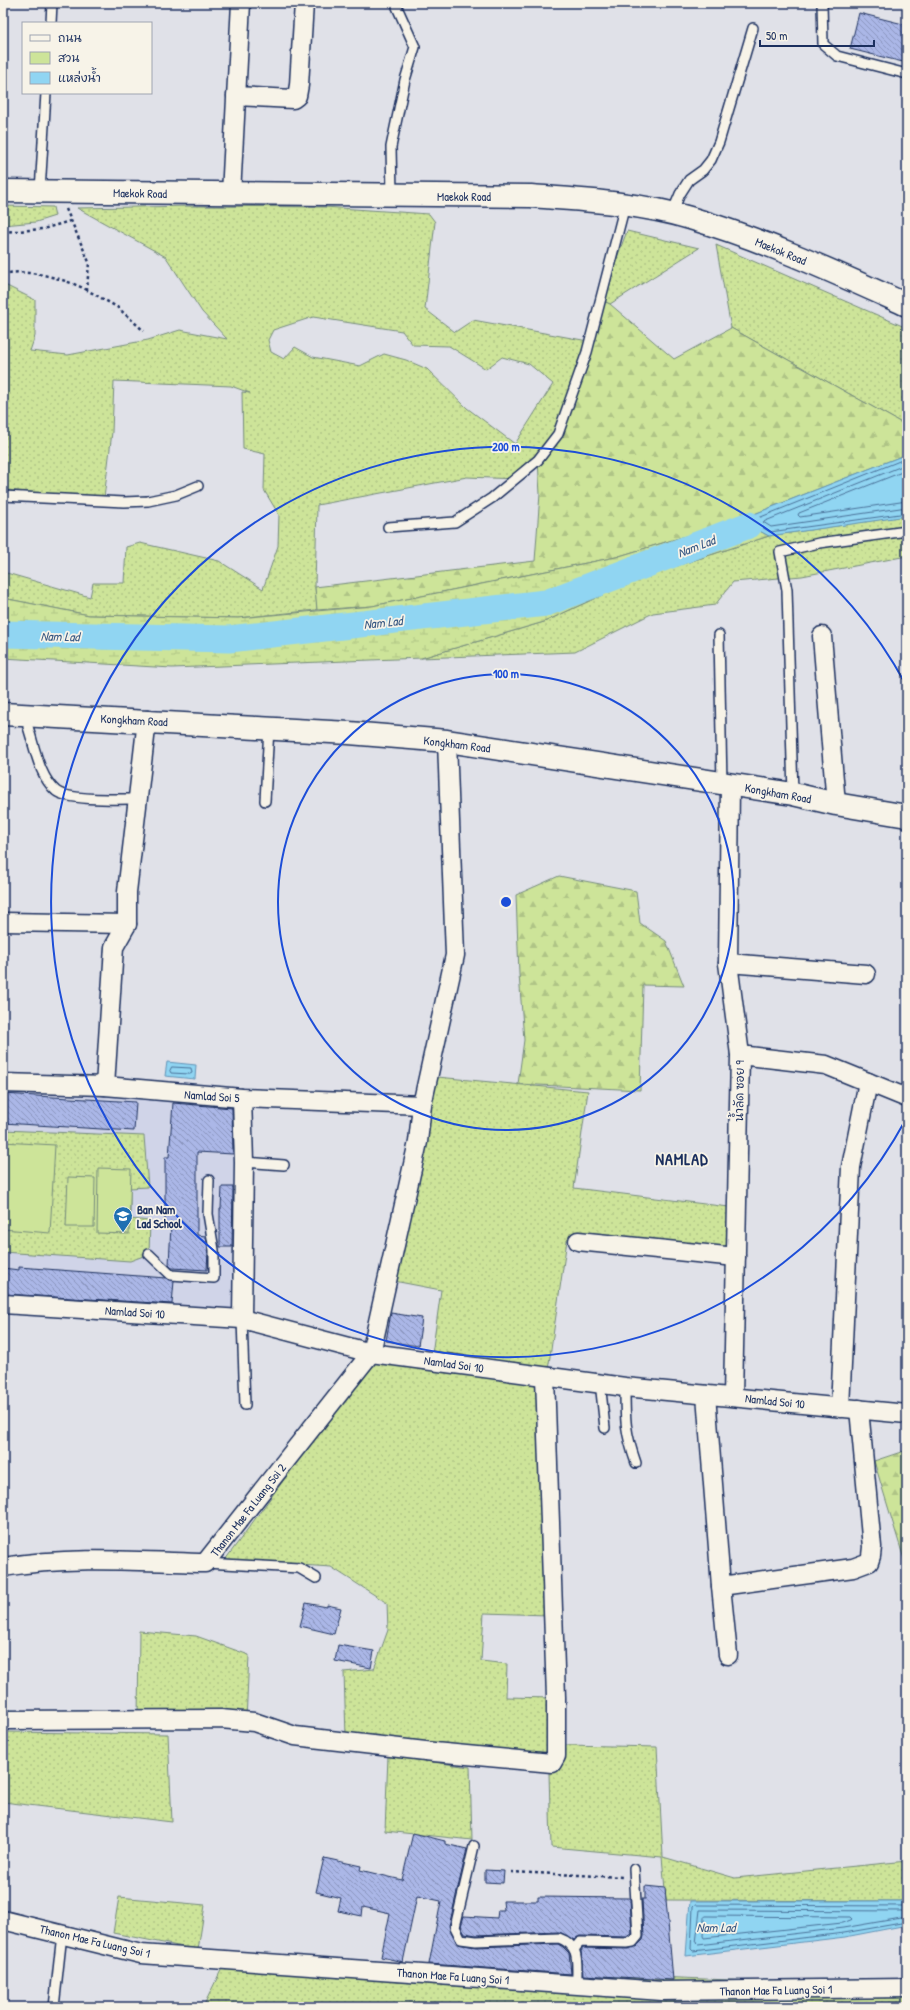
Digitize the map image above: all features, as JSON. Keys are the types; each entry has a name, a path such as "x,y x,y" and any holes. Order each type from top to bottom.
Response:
{"street":[{"path":"231,194 241,3"},
{"path":"236,96 293,99 297,96 304,3"},
{"name":"Maekok Road","path":"3,191 531,196 625,205 672,213 732,232 831,271 907,305"},
{"path":"822,636 836,804"},
{"name":"Kongkham Road","path":"3,714 147,720 447,741 726,785 793,794 836,804 907,816"},
{"path":"105,1086 114,947 127,924 127,892 147,720"},
{"path":"371,1353 418,1142 422,1105 455,954 447,741"},
{"name":"น้ำลัด ซอย 9","path":"726,785 728,964 740,1055 733,1397"},
{"path":"3,922 127,924"},
{"path":"728,964 866,974"},
{"path":"740,1055 826,1065 907,1098"},
{"path":"840,1408 851,1167 868,1082"},
{"name":"Namlad Soi 5","path":"3,1083 105,1086 242,1098 422,1105"},
{"path":"242,1098 244,1162 242,1319"},
{"path":"578,1241 736,1257"},
{"name":"Namlad Soi 10","path":"3,1304 242,1319 371,1353 545,1377 600,1382 625,1387 907,1414"},
{"name":"Thanon Mae Fa Luang Soi 2","path":"3,1567 37,1562 82,1560 205,1563 371,1353"},
{"path":"3,1720 221,1719 254,1722 295,1736 434,1752 552,1763 556,1756 556,1697 545,1377"},
{"path":"706,1395 728,1655"},
{"path":"721,1586 853,1568 868,1562 871,1556 872,1547 859,1409"},
{"name":"Thanon Mae Fa Luang Soi 1","path":"3,1920 141,1954 662,1991 907,1988"}],"lane":[{"path":"51,22 52,3"},
{"path":"392,195 391,147 405,80 415,47 397,7 398,3"},
{"path":"822,3 823,44 832,52 837,56 907,74"},
{"path":"672,213 688,180 703,170 712,160 719,142 753,28"},
{"path":"46,94 50,191"},
{"path":"388,527 455,522 492,498 538,460 558,434 587,352 625,205"},
{"path":"3,496 124,502 148,501 176,495 198,486"},
{"path":"793,794 787,590 780,552 819,543 907,531"},
{"path":"719,635 726,785"},
{"path":"28,727 47,781 57,792 86,799 138,799"},
{"path":"265,801 269,728"},
{"path":"244,1162 284,1165"},
{"path":"149,1254 171,1275 214,1278 214,1250 208,1214 209,1180"},
{"path":"242,1319 245,1405"},
{"path":"600,1382 605,1428"},
{"path":"625,1387 625,1421 627,1438 636,1463"},
{"path":"205,1563 299,1568 316,1578"},
{"path":"474,1846 455,1927 461,1939 476,1941 559,1938 569,1941 575,1948 577,1985"},
{"path":"575,1948 580,1942 633,1942 638,1936 635,1874"},
{"path":"54,2007 62,1934"}],"path":[{"path":"50,191 70,221 89,262 87,290"},
{"path":"3,232 43,229 70,221"},
{"path":"3,274 30,273 72,282 117,307 144,331"},
{"path":"511,1872 635,1874"}],"shaded area":[{"name":"Ban Nam Lad School","path":"3,1083 242,1098 242,1319 3,1304"}],"green space":[{"path":"3,206 53,207 55,216 36,222 3,225"},
{"path":"194,206 324,207 429,214 435,222 425,309 455,332 473,320 588,341 558,434 516,479 467,477 317,505 315,587 317,610 238,618 89,615 3,598 3,572 90,597 93,583 124,583 126,547 140,543 219,561 263,589 278,546 279,515 264,490 265,454 243,449 242,392 250,393 231,386 114,381 112,432 104,498 3,490 3,284 35,300 35,336 30,351 68,355 148,340 180,330 227,339 202,312 166,257 77,208","holes":["313,317 402,331 413,345 449,346 486,369 502,357 529,364 553,384 515,444 467,408 427,369 406,360 384,354 360,366 313,357 295,347 284,359 271,352 268,340 273,330"]},
{"path":"627,231 699,248 610,304 601,300"},
{"path":"716,245 907,328 907,426 731,328"},
{"path":"601,300 610,304 674,359 731,328 907,426 907,454 739,520 616,557 372,606 317,610 315,587 535,561 540,494 538,460 558,434"},
{"path":"907,516 907,556 802,576 733,582 715,605 653,613 575,652 421,658 544,622 639,578 769,536"},
{"path":"739,520 769,536 636,579 544,622 421,658 172,668 3,658 3,598 89,615 238,618 372,606 616,557"},
{"path":"559,876 636,891 640,923 666,941 684,986 643,985 640,1090 518,1084 524,1040 519,974 516,895"},
{"path":"437,1077 588,1091 574,1188 729,1207 729,1256 567,1240 548,1370 432,1354 441,1290 394,1281"},
{"path":"3,1130 144,1136 148,1187 130,1188 130,1219 150,1221 149,1254 130,1261 3,1252"},
{"path":"3,1142 55,1145 50,1233 3,1229"},
{"path":"98,1168 131,1169 129,1234 97,1233"},
{"path":"68,1177 95,1178 94,1227 66,1227"},
{"path":"371,1361 539,1384 548,1615 484,1613 481,1661 507,1664 506,1697 552,1698 552,1756 346,1737 344,1672 374,1669 388,1630 387,1603 331,1567 225,1560"},
{"path":"907,1450 907,1569 874,1461"},
{"path":"139,1631 196,1636 249,1655 246,1721 138,1720"},
{"path":"3,1732 168,1734 172,1822 3,1802"},
{"path":"566,1745 657,1747 663,1857 735,1878 907,1861 907,1901 666,1900 662,1857 551,1847 549,1773"},
{"path":"388,1756 470,1767 472,1840 385,1831"},
{"path":"119,1897 205,1905 198,1950 113,1933"},
{"path":"226,1960 907,1987 907,2007 203,2007"}],"water":[{"name":"Nam Lad","path":"907,454 907,516 769,536 739,520"},
{"path":"167,1062 196,1065 195,1079 165,1076"},
{"name":"Nam Lad","path":"690,1901 907,1901 907,1925 845,1937 686,1956"}],"building":[{"path":"859,13 907,25 907,63 850,49"},
{"path":"3,1094 136,1102 134,1131 3,1123"},
{"path":"173,1103 232,1108 233,1154 197,1152 197,1235 206,1236 208,1250 207,1270 172,1268 169,1265 171,1225 165,1225 165,1157 169,1157"},
{"path":"222,1187 233,1187 232,1247 220,1247 220,1209"},
{"path":"19,1267 166,1278 174,1281 172,1304 3,1294 3,1268 19,1270"},
{"path":"391,1313 422,1318 418,1346 386,1341"},
{"path":"306,1603 341,1608 334,1634 300,1626"},
{"path":"338,1645 374,1651 371,1668 335,1661"},
{"path":"413,1833 445,1841 445,1844 467,1849 449,1926 457,1944 476,1947 558,1944 569,1953 571,1974 429,1964 441,1901 417,1896 403,1962 381,1957 390,1913 363,1907 362,1916 338,1911 341,1898 316,1892 324,1858 361,1866 360,1870 402,1880"},
{"path":"485,1870 504,1871 503,1883 485,1882"},
{"path":"645,1886 665,1888 673,1980 583,1975 581,1951 583,1948 628,1949 637,1946 643,1940 642,1899 645,1899"},
{"path":"538,1897 630,1898 632,1934 627,1937 580,1936 574,1940 559,1932 476,1935 465,1933 461,1926 464,1916 497,1918 498,1910 504,1910 503,1901 538,1901"}],"waterway":[{"name":"Nam Lad","path":"3,634 229,639 546,603 749,525"}],"place":[{"name":"Ban Nam Lad School","path":"123,1233"}],"district":[{"name":"NAMLAD","path":"682,1159"}]}
